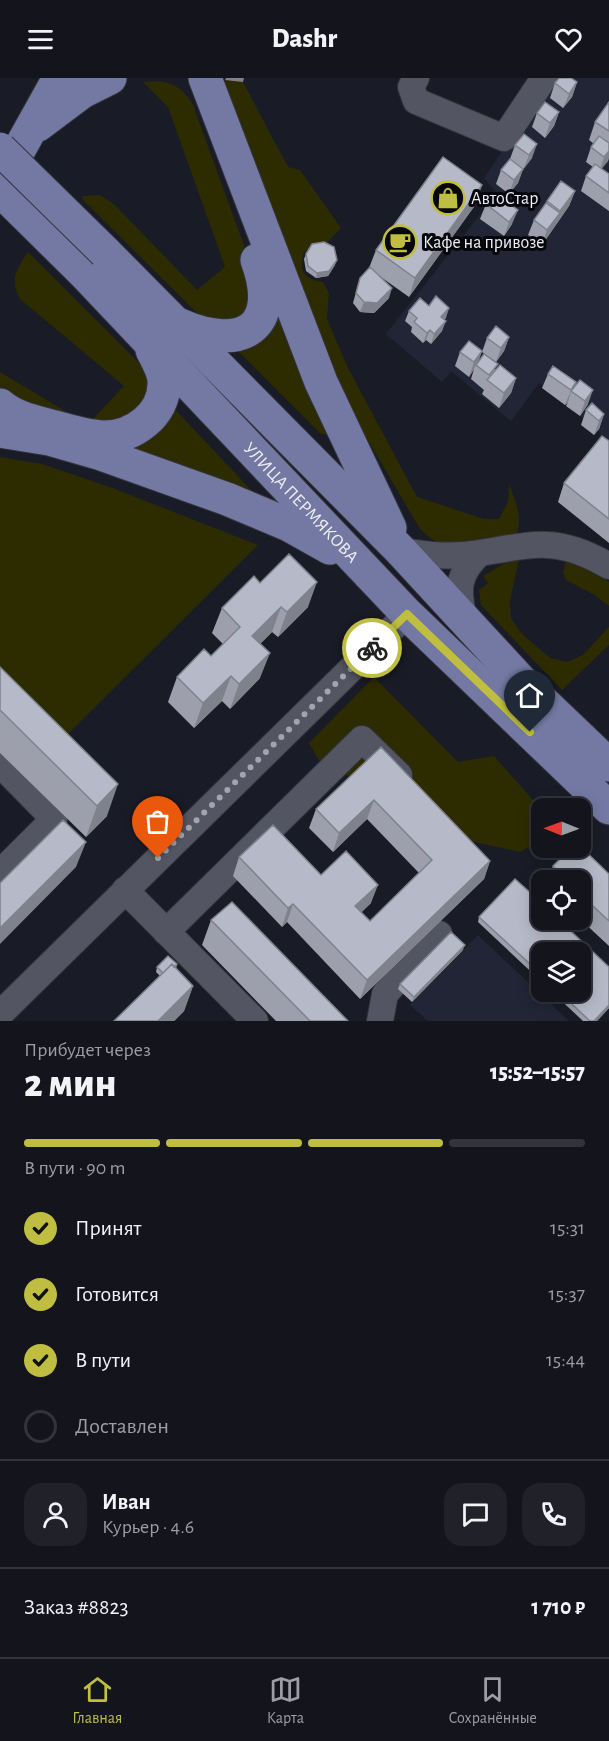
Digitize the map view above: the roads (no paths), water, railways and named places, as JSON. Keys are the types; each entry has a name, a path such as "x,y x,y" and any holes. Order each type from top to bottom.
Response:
{"main road":[{"path":"0,184 59,78"},
{"path":"32,129 82,92 110,78"},
{"path":"178,324 211,336 222,337 244,333 258,324 265,310 266,293 263,275 198,97 184,78"},
{"path":"205,78 321,382 401,551"},
{"name":"УЛИЦА ПЕРМЯКОВА","path":"0,149 94,262 149,343 407,614 609,765"},
{"name":"УЛИЦА ПЕРМЯКОВА","path":"0,190 178,324 401,551 464,619 510,691 609,808"},
{"path":"0,405 28,420 87,435 105,437 132,431 154,413 160,402 164,384 163,374 149,343"},
{"path":"0,431 49,439 100,454 217,495 289,525 361,565"}],"street":[{"path":"416,78 411,87 416,101 504,138 544,78"},
{"path":"401,551 434,556 480,553 518,545 552,545 569,547 609,566"},
{"path":"464,619 459,590 462,577 468,564 480,553"},
{"path":"0,1014 407,614"},
{"path":"166,932 362,739 420,794"},
{"path":"0,764 54,819 0,873"},
{"path":"125,890 255,1021"},
{"path":"380,1021 385,994 438,934"}],"place":[{"name":"АвтоСтар","path":"448,198"},
{"name":"Кафе на привозе","path":"400,242"}]}
